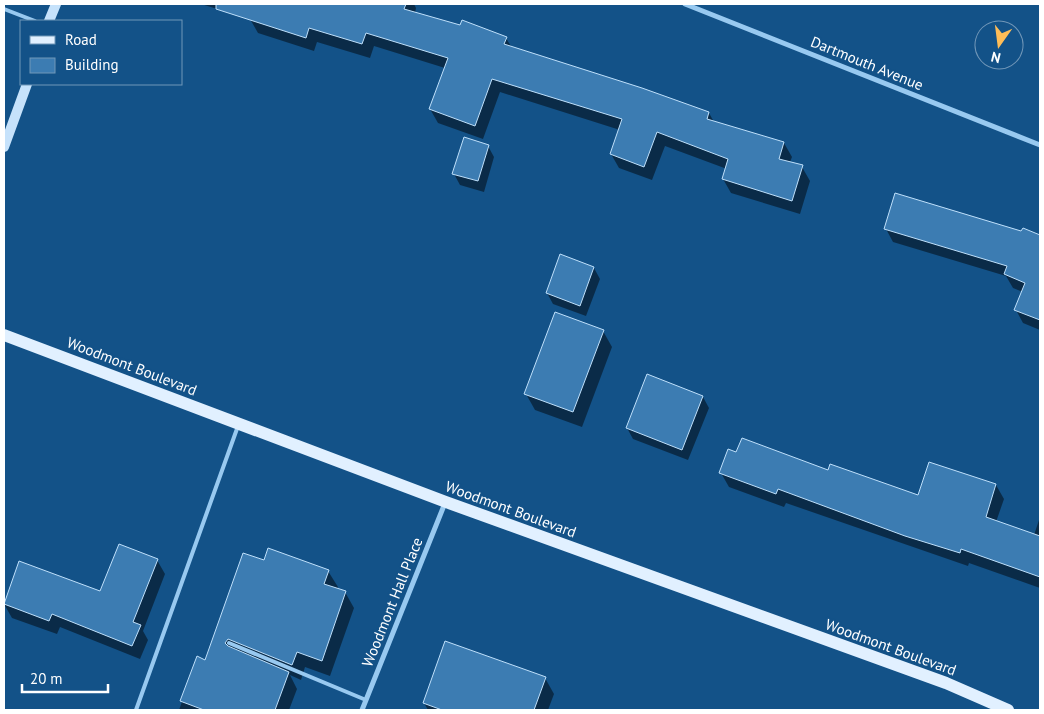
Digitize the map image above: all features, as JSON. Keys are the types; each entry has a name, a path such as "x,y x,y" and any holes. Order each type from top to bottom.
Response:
{"main road":[{"path":"49,20 56,4"},
{"path":"4,147 27,85"},
{"name":"Woodmont Boulevard","path":"4,335 446,502 946,682 1008,710"}],"street":[{"name":"Dartmouth Avenue","path":"685,4 1040,145"},
{"name":"Woodmont Hall Place","path":"362,710 446,502"}],"lane":[{"path":"4,9 32,20"},
{"path":"136,710 239,424"},
{"path":"230,643 366,700"}],"building":[{"path":"216,4 406,4 404,9 460,25 462,20 507,37 504,44 642,88 709,112 707,119 784,142 779,159 803,165 792,201 722,179 728,159 657,132 644,167 610,154 622,119 492,79 475,126 429,109 448,58 366,33 362,44 309,28 306,38 216,9"},
{"path":"464,137 489,145 478,181 452,174"},
{"path":"895,193 1021,231 1023,228 1040,235 1040,320 1014,310 1025,283 1004,274 1007,266 884,229"},
{"path":"560,254 594,267 580,306 546,293"},
{"path":"555,312 604,330 573,412 524,394"},
{"path":"647,374 703,396 682,450 626,428"},
{"path":"742,438 828,470 830,464 918,495 929,462 996,484 986,517 1040,536 1040,577 961,549 960,553 905,536 778,489 776,494 719,473 728,449 736,452"},
{"path":"119,544 158,559 133,622 141,625 132,646 52,614 49,621 4,604 19,561 100,591"},
{"path":"268,548 329,570 324,584 346,591 322,661 297,652 292,665 228,639 225,643 228,646 289,672 275,710 204,710 180,701 197,656 205,660 243,553 264,560"},
{"path":"445,641 546,677 534,710 442,710 423,703"}]}
